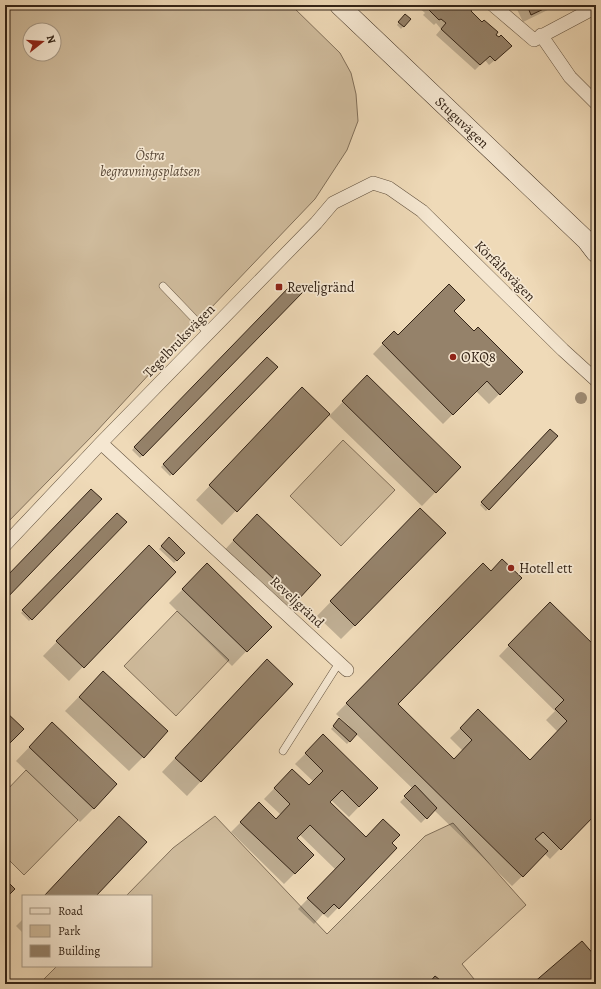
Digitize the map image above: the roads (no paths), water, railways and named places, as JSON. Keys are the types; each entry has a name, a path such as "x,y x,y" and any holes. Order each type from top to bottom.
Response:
{"main road":[{"name":"Stuguvägen","path":"339,5 593,247"}],"street":[{"path":"493,5 537,38 570,77 596,102"},
{"path":"537,38 596,7"},
{"name":"Tegelbruksvägen","path":"5,545 101,443 316,224 333,203 372,183 389,188"},
{"name":"Körfältsvägen","path":"389,188 422,211 563,350 596,380"},
{"name":"Reveljgränd","path":"101,443 343,667"}],"lane":[{"path":"162,286 208,333"},
{"path":"283,751 343,667"}],"place":[{"name":"Reveljgränd","path":"279,287"},
{"name":"OKQ8","path":"453,357"},
{"name":"Hotell ett","path":"511,568"}],"park label":[{"name":"Östra begravningsplatsen","path":"150,164"}]}
